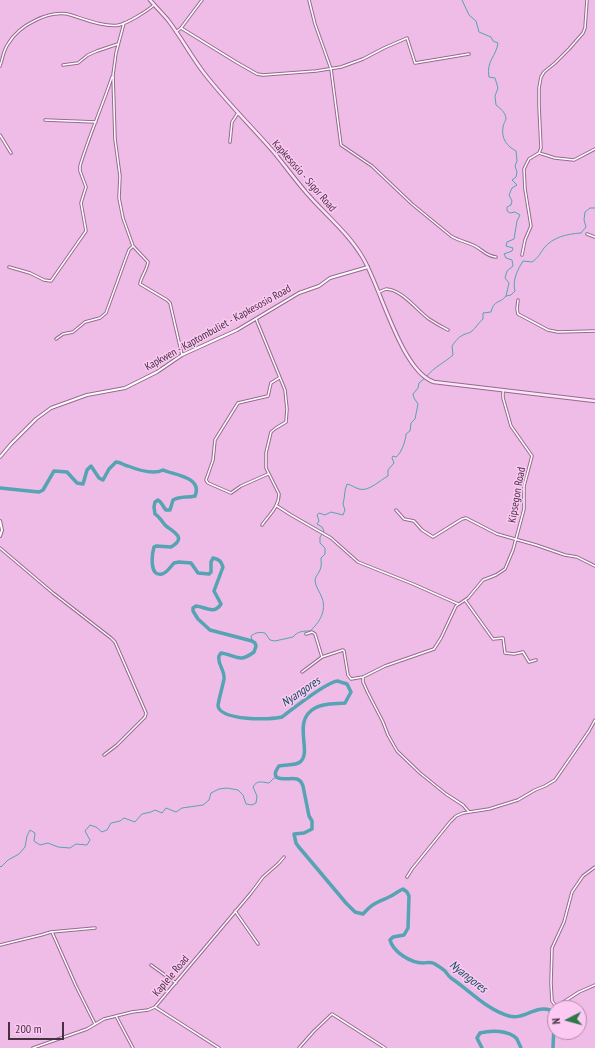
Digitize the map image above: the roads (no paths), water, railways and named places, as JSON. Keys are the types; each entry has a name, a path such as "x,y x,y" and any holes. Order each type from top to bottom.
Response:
{"main road":[{"name":"Kapkesosio - Sigor Road","path":"150,0 168,21 204,73 362,256 412,364 426,378 434,382 503,390"},
{"path":"503,390 595,401"}],"street":[{"path":"176,32 181,28 202,0"},
{"path":"309,0 315,24 331,69 341,145 372,166 412,204 451,236 477,248 489,256 496,257"},
{"path":"522,255 525,240 531,226 525,189 524,169 529,159 540,151 541,146 539,88 541,77 544,72 569,49 583,33 585,28 587,0"},
{"path":"0,66 3,53 9,41 22,28 52,14 68,14 87,21 120,25 154,5"},
{"path":"9,267 30,273 47,281 51,281 86,231 81,203 86,187 80,171 80,166 109,90 118,44 124,23"},
{"path":"181,28 260,75 269,76 331,69 350,64 407,38 415,63 469,54"},
{"path":"63,65 78,63 88,55 118,44"},
{"path":"113,75 115,139 120,176 120,206 134,246 148,263 146,272 140,281 140,284 170,303 182,356"},
{"path":"230,142 232,122 238,112"},
{"path":"45,120 96,122"},
{"path":"0,135 11,153"},
{"path":"538,153 555,158 574,160 595,149"},
{"path":"588,234 595,238"},
{"path":"56,339 62,334 73,332 85,322 100,318 106,313 129,250 134,246"},
{"name":"Kapkwen - Kaptombuliet - Kapkesosio Road","path":"0,457 10,444 36,419 52,408 87,395 125,388 157,372 182,356 237,330 274,306 299,293 319,286 330,278 368,267"},
{"path":"379,292 386,289 394,291 404,297 429,319 448,330"},
{"path":"518,300 518,314 545,329 558,332 595,331"},
{"path":"256,319 286,395 287,419 286,423 274,429 270,434 265,460 268,474 279,494 277,506 262,525"},
{"path":"268,474 239,487 231,493 208,483 206,480 213,460 215,440 236,405 268,396 271,383 280,378"},
{"name":"Kipsegon Road","path":"458,604 465,600 483,580 496,575 504,569 516,539 524,509 524,486 532,456 511,426 507,416 503,390"},
{"path":"277,506 331,538 357,561 458,604 452,613 440,641 434,649 385,666 363,678 350,678 344,650 322,657 302,672"},
{"path":"396,510 404,519 413,520 422,530 433,537 465,518 497,534 565,555 577,557 595,566"},
{"path":"0,521 2,530 0,536"},
{"path":"0,548 36,579 115,642 146,713 145,717 104,755"},
{"path":"465,600 493,639 496,640 503,638 504,653 514,654 524,652 529,662 536,660"},
{"path":"306,634 312,632 315,634 322,657"},
{"path":"363,678 363,682 368,693 397,751 420,773 469,812"},
{"path":"407,877 456,816 469,812 489,809 518,800 555,780 595,720"},
{"name":"Kaplele Road","path":"33,1048 87,1029 104,1019 155,1008 263,877 284,857"},
{"path":"595,867 583,876 572,892 564,922 552,948 552,1000 555,1004 559,1005 579,992 595,985"},
{"path":"235,911 258,944"},
{"path":"0,945 52,932 95,928"},
{"path":"52,932 95,1024"},
{"path":"151,965 176,983"},
{"path":"155,1008 219,1048"},
{"path":"299,1048 332,1014 385,1048"},
{"path":"116,1016 133,1048"}],"waterway":[{"path":"462,0 469,15 476,21 479,32 491,37 493,41 498,43 488,72 489,77 495,78 498,88 495,96 496,105 501,109 506,118 503,127 505,142 516,151 517,161 515,166 517,172 516,177 512,180 517,185 512,188 509,195 512,201 511,205 507,207 507,211 510,213 515,212 520,215 517,221 514,239 507,242 506,246 513,248 512,251 504,254 506,258 512,260 513,266 507,271 505,278 509,283 506,296"},
{"path":"427,376 453,355 452,346 460,337 464,334 470,333 475,328 483,319 483,313 491,312 495,303 502,300 506,296 511,295 515,291 514,283 517,271 523,261 532,262 548,244 556,239 566,235 581,233 586,227 584,220 585,212 590,208 595,208"},
{"path":"252,641 251,636 260,632 265,633 270,640 275,641 293,637 301,632 310,631 319,620 324,608 315,579 321,568 321,558 325,554 325,548 320,543 320,537 324,531 322,527 317,524 319,521 317,515 319,513 325,515 331,512 343,515 345,510 343,504 347,484 359,489 367,489 388,476 388,470 394,463 392,458 393,456 396,457 400,453 406,434 410,431 411,423 415,419 418,404 413,394 418,388 419,383 425,378"},
{"name":"Nyangores","path":"0,488 39,492 43,490 54,471 67,472 77,483 83,484 87,470 91,466 99,478 103,480 109,469 116,462 146,471 155,472 163,470 180,475 195,485 195,496 173,500 170,510 166,510 158,500 155,502 155,514 166,526 178,535 179,538 176,544 171,547 154,547 152,564 153,569 158,574 164,573 174,563 179,562 191,563 198,573 209,574 211,572 211,562 213,558 218,560 223,567 214,591 221,604 213,610 196,606 193,608 193,611 198,619 210,630 252,641 256,646 254,652 244,658 238,658 221,653 219,656 219,662 224,676 218,706 221,711 237,717 258,719 276,718 282,717 310,696 333,682 338,681 347,684 351,692 345,703 322,705 315,708 308,714 304,721 303,728 303,757 298,763 279,766 276,772 275,775 277,777 297,779 303,786 309,816 312,821 312,829 304,833 294,834 296,843 355,912 363,914 375,904 401,890 403,889 407,892 409,896 408,928 404,935 393,937 390,940 395,949 403,956 418,963 430,962 435,964 478,999 501,1013 514,1017 539,1009 550,1010 554,1025 553,1048"},
{"path":"0,866 1,867 8,860 19,854 25,847 30,830 35,833 34,841 40,845 48,843 58,847 70,848 76,844 87,845 90,840 85,831 90,825 96,827 102,832 107,830 111,823 120,821 124,818 135,822 142,814 155,810 162,813 166,808 176,812 182,808 203,805 209,800 211,793 219,789 227,788 238,790 243,795 246,804 252,805 256,803 257,796 253,787 256,783 269,783 274,778 278,778"},
{"name":"Nyangores","path":"482,1048 477,1038 480,1033 489,1031 505,1032 514,1036 521,1048"}]}
